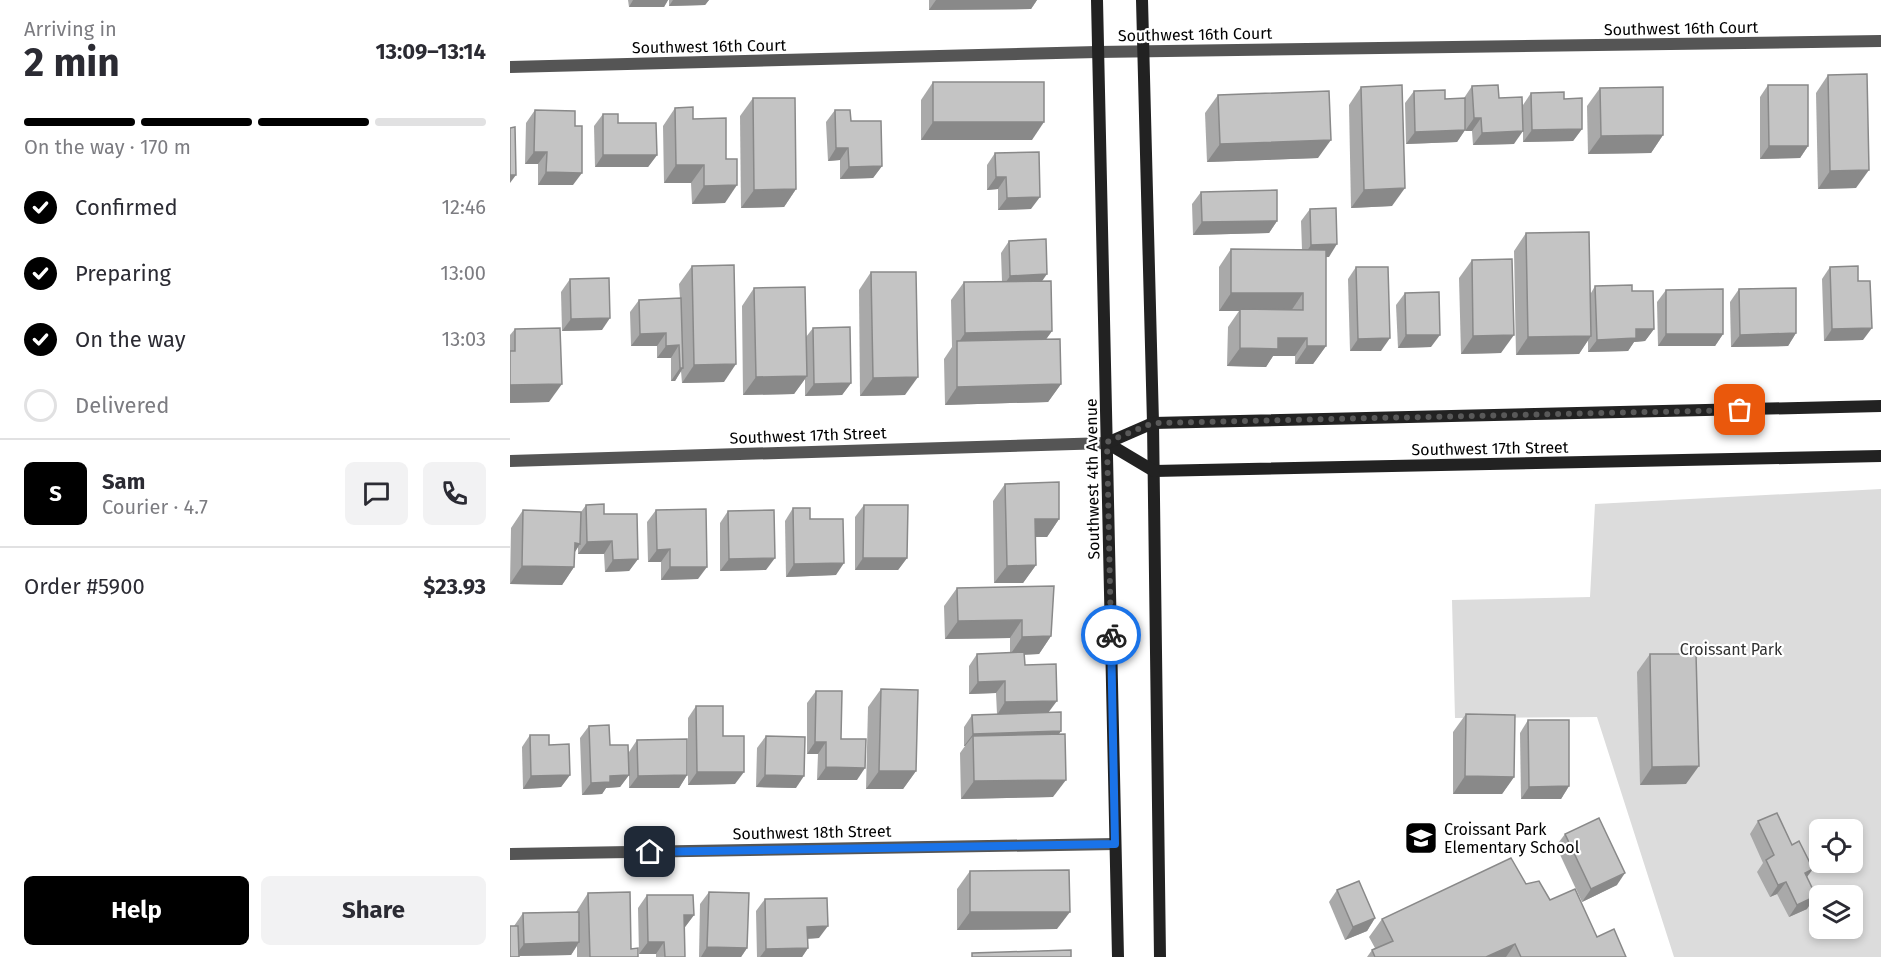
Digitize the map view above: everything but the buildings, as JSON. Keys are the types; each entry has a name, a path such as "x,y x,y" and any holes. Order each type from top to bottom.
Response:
{"main road":[{"name":"Southwest 4th Avenue","path":"1096,0 1118,957"},
{"path":"1142,0 1154,471 1161,957"},
{"name":"Southwest 17th Street","path":"1107,442 1153,423 1881,406"},
{"path":"1107,442 1154,471"},
{"name":"Southwest 17th Street","path":"1154,471 1881,456"}],"street":[{"name":"Southwest 16th Court","path":"510,67 1097,52 1881,41"},
{"name":"Southwest 17th Street","path":"510,461 1107,442"},
{"name":"Southwest 18th Street","path":"510,854 1115,844"}],"green space":[{"name":"Croissant Park","path":"1881,489 1881,957 1674,957 1597,717 1455,718 1452,600 1590,597 1595,504"}],"way so far":[{"path":"1111,635 1107,442 1153,423 1740,410"}],"place":[{"name":"Croissant Park Elementary School","path":"1421,838"}],"route":[{"path":"650,852 1115,844 1111,635"}]}
